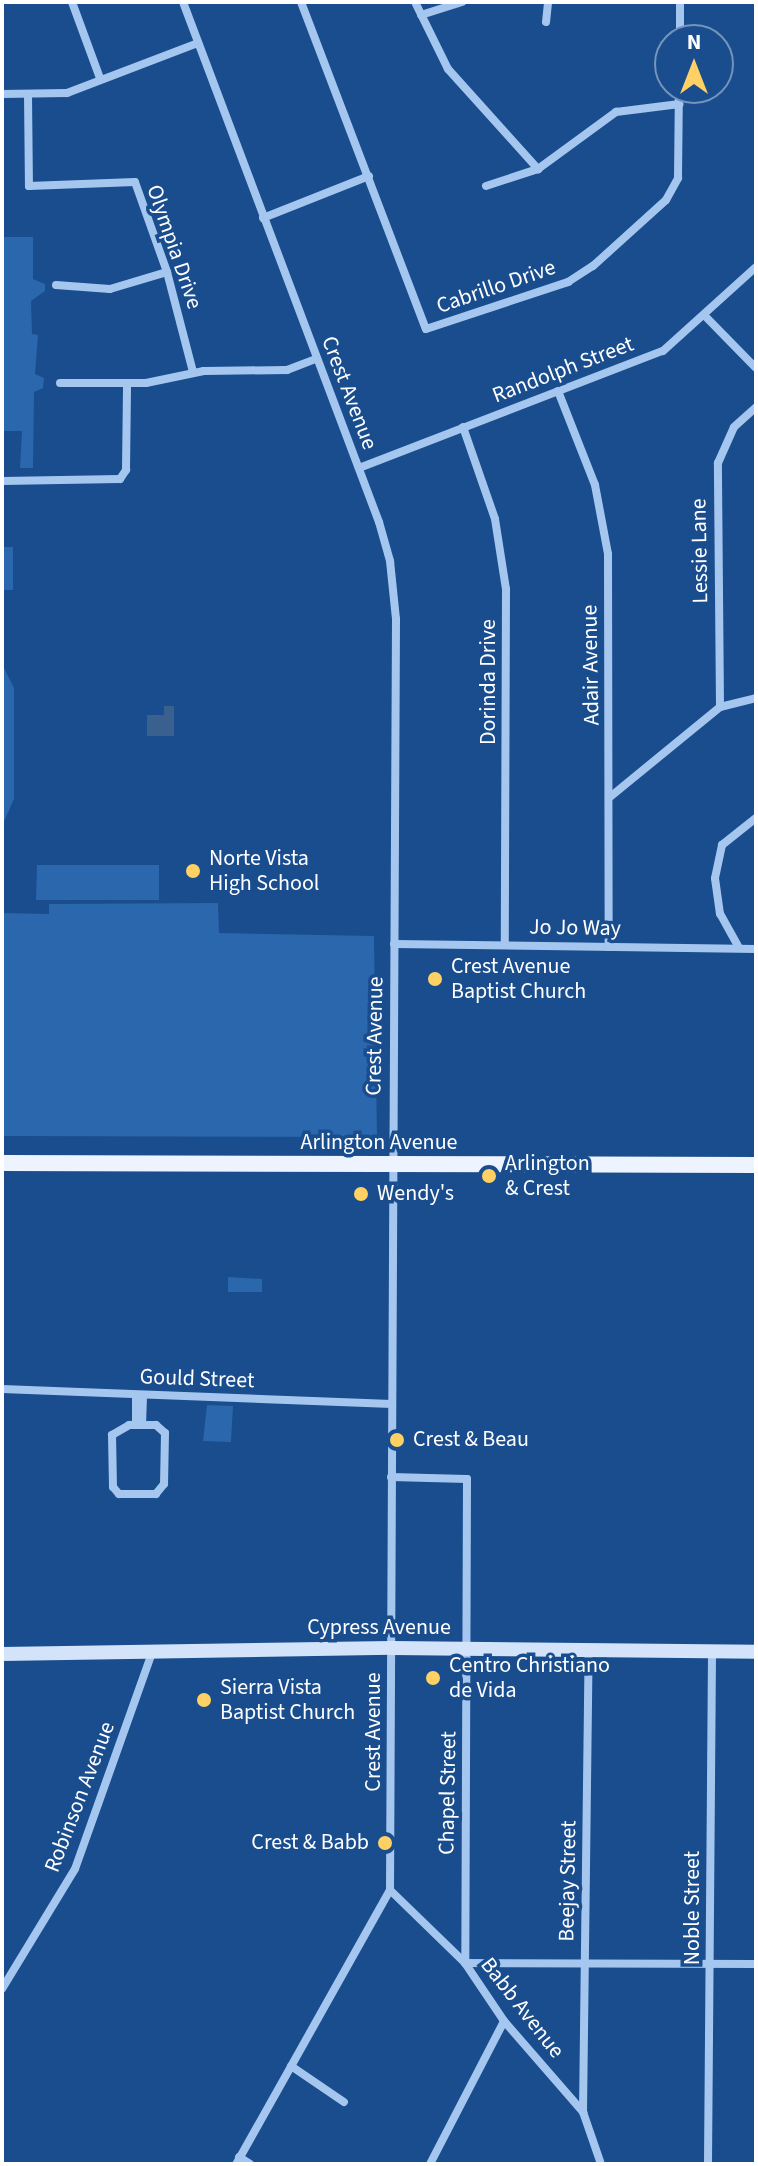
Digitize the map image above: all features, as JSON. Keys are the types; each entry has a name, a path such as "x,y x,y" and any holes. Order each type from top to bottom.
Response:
{"main road":[{"name":"Arlington Avenue","path":"2,1163 756,1165"}],"street":[{"path":"72,2 100,78"},
{"name":"Crest Avenue","path":"183,2 195,44 359,468 388,550 395,599 390,1890 238,2161"},
{"path":"263,218 369,176 301,2"},
{"path":"415,2 448,69 538,169"},
{"path":"421,15 462,2"},
{"path":"546,22 548,2"},
{"path":"680,2 680,24"},
{"path":"2,94 67,93 195,44"},
{"name":"Olympia Drive","path":"28,95 29,186 135,182 167,272 193,372"},
{"path":"486,186 538,169 616,112 679,104"},
{"name":"Cabrillo Drive","path":"369,176 426,329 568,282 593,266 666,200 678,178 679,104"},
{"name":"Randolph Street","path":"359,468 663,351 706,317 756,267"},
{"path":"56,285 110,289 167,272"},
{"path":"706,317 756,368"},
{"path":"60,383 127,384 193,372 287,370 316,359"},
{"path":"2,481 120,479 126,470 127,384"},
{"name":"Adair Avenue","path":"558,391 595,485 608,554 609,947"},
{"name":"Lessie Lane","path":"720,707 718,463 734,427 756,407"},
{"name":"Dorinda Drive","path":"463,427 495,519 506,589 505,945"},
{"path":"610,797 720,707 756,698"},
{"path":"738,946 720,914 715,878 722,845 756,818"},
{"name":"Jo Jo Way","path":"394,944 738,946 756,949"},
{"name":"Gould Street","path":"2,1389 392,1404"},
{"path":"139,1395 139,1425"},
{"path":"139,1425 162,1428 163,1489 153,1495 116,1492 111,1483 115,1429 139,1425"},
{"name":"Chapel Street","path":"391,1477 467,1479 465,1963"},
{"name":"Cypress Avenue","path":"2,1654 392,1648 756,1652"},
{"name":"Beejay Street","path":"583,2112 589,1651"},
{"name":"Noble Street","path":"708,2164 712,1652"},
{"name":"Robinson Avenue","path":"2,1989 75,1869 152,1653"},
{"name":"Babb Avenue","path":"390,1890 465,1963 504,2021 583,2112 601,2164"},
{"path":"465,1963 756,1964"},
{"path":"430,2164 504,2021"},
{"path":"291,2066 344,2102"},
{"path":"238,2161 250,2164"}],"shaded area":[{"path":"2,237 33,237 33,279 45,284 45,291 31,301 32,334 38,335 35,374 44,378 43,388 34,392 33,468 20,468 22,431 2,431"},
{"path":"2,547 13,547 13,590 2,590"},
{"path":"2,664 14,688 14,799 2,826"},
{"path":"164,706 174,706 174,736 147,736 147,715 164,715"},
{"path":"37,865 159,865 159,900 36,900"},
{"path":"218,903 219,933 374,936 377,1137 2,1136 2,913 49,914 49,904"},
{"path":"228,1277 262,1279 262,1292 228,1292"},
{"path":"207,1405 233,1406 231,1442 203,1441"}],"place":[{"name":"Norte Vista High School","path":"193,871"},
{"name":"Crest Avenue Baptist Church","path":"435,979"},
{"name":"Arlington & Crest","path":"489,1176"},
{"name":"Wendy's","path":"361,1194"},
{"name":"Crest & Beau","path":"397,1440"},
{"name":"Centro Christiano de Vida","path":"433,1678"},
{"name":"Sierra Vista Baptist Church","path":"204,1700"},
{"name":"Crest & Babb","path":"385,1843"}]}
